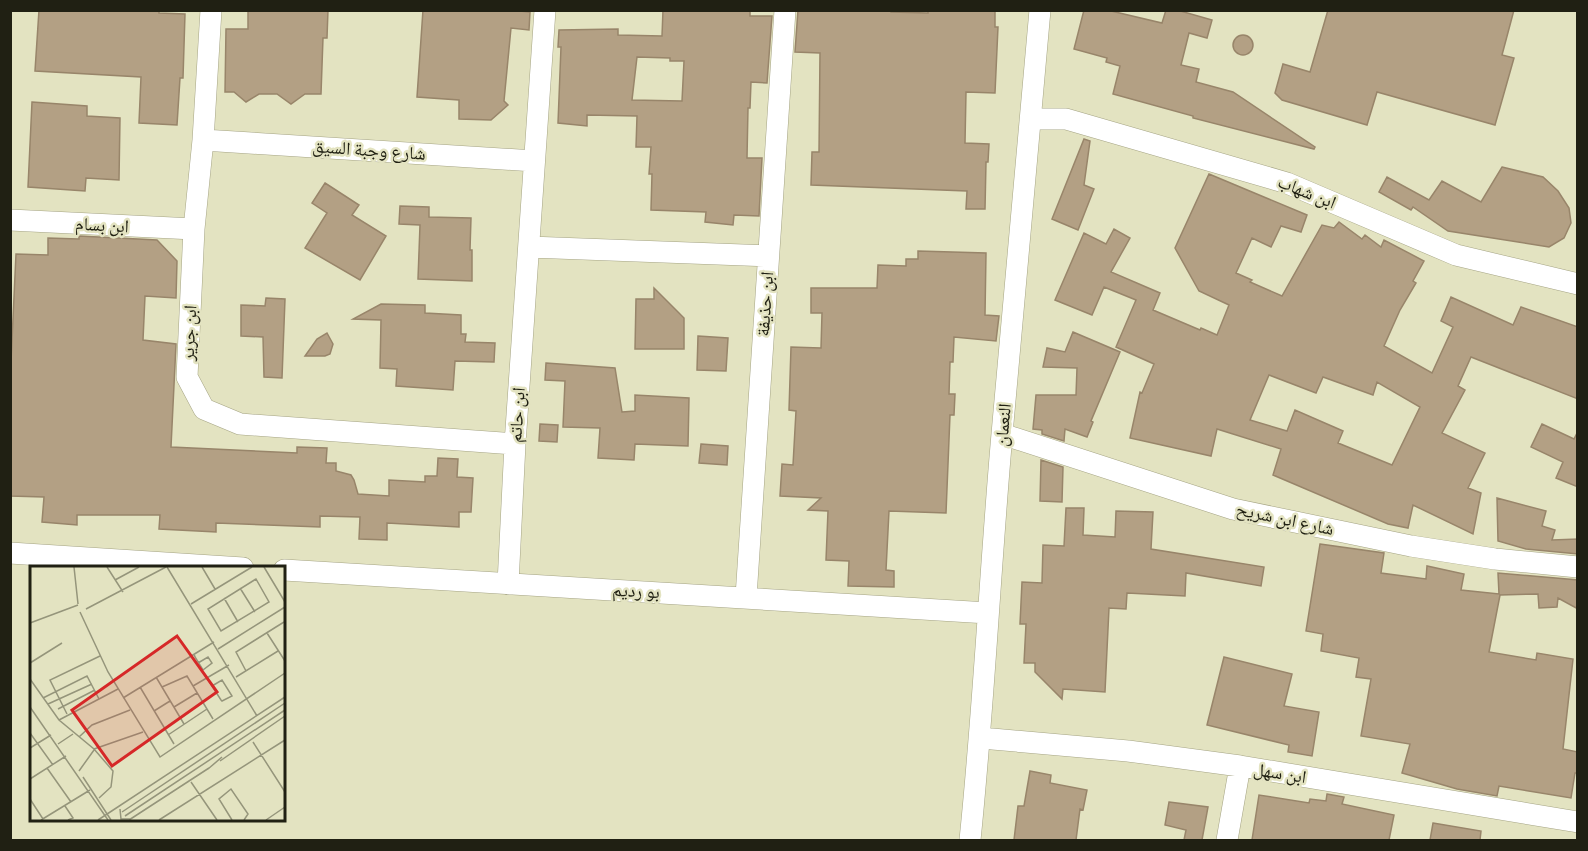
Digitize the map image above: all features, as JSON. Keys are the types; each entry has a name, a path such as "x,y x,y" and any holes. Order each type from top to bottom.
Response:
{"street":[{"name":"ابن جرير","path":"211,10 203,140 194,229 187,377 204,410 240,424 515,444"},
{"name":"ابن حاتم","path":"508,584 515,444 545,10"},
{"name":"ابن حذيفة","path":"746,597 785,10"},
{"name":"النعمان","path":"970,840 981,738 1002,434 1040,10"},
{"name":"ابن شهاب","path":"1031,119 1066,119 1287,183 1456,255 1578,284"},
{"name":"شارع وجبة السيق","path":"203,140 534,161"},
{"name":"ابن بسام","path":"10,220 194,229"},
{"path":"529,247 768,256"},
{"name":"شارع ابن شريح","path":"1002,434 1233,509 1421,547 1495,559 1578,567"},
{"path":"10,553 226,566"},
{"name":"بو رديم","path":"285,570 988,613"},
{"name":"ابن سهل","path":"981,738 1128,751 1240,766 1578,822"},
{"path":"1227,840 1240,766"}],"building":[{"path":"39,10 159,10 159,13 185,14 183,78 180,78 177,125 139,123 141,77 35,71"},
{"path":"248,10 328,10 327,38 323,38 321,94 305,94 291,104 277,94 259,94 246,102 234,92 225,92 226,29 248,29"},
{"path":"423,10 530,12 529,30 511,28 504,101 508,105 491,120 459,119 459,100 417,97"},
{"path":"663,10 750,10 750,16 772,16 767,83 751,82 750,108 748,108 747,158 762,158 759,216 734,215 733,225 705,222 706,212 651,210 652,174 649,174 651,147 636,147 637,116 587,115 587,126 558,123 561,47 558,47 559,30 618,29 618,35 662,36","holes":["637,57 670,58 670,61 684,61 682,101 632,100"]},
{"path":"798,10 891,10 891,12 928,13 928,11 995,10 995,27 998,27 995,93 966,92 965,143 989,144 988,162 986,162 985,209 966,209 967,191 811,185 812,152 819,152 820,53 795,52"},
{"path":"1084,10 1107,10 1162,23 1166,10 1177,10 1212,20 1207,38 1189,33 1181,65 1199,69 1196,82 1233,92 1315,147 1314,149 1193,118 1193,116 1113,94 1120,66 1106,62 1107,58 1074,49"},
{"path":"1328,10 1514,10 1502,55 1514,58 1495,125 1377,92 1367,125 1282,100 1275,93 1283,64 1310,72"},
{"path":"1243,35 1250,38 1253,45 1250,52 1243,55 1236,52 1233,45 1236,38"},
{"path":"32,102 87,106 87,116 120,118 119,180 86,178 85,191 28,187"},
{"path":"1084,139 1090,141 1084,185 1094,189 1078,230 1052,219"},
{"path":"1502,167 1543,177 1558,191 1569,208 1571,223 1564,238 1549,247 1448,231 1413,207 1411,210 1379,192 1387,177 1429,200 1442,181 1481,202"},
{"path":"1209,174 1307,215 1301,232 1281,226 1271,247 1252,238 1236,273 1282,296 1322,225 1334,228 1339,222 1362,239 1365,235 1381,247 1384,240 1424,261 1413,281 1416,283 1400,310 1384,346 1432,373 1453,327 1441,321 1451,297 1513,325 1521,307 1578,327 1578,399 1471,357 1458,386 1465,390 1442,433 1485,453 1468,488 1481,493 1473,534 1413,505 1408,528 1388,524 1273,475 1281,449 1217,429 1211,456 1130,438 1140,392 1142,393 1154,364 1116,347 1136,300 1104,287 1092,315 1055,300 1084,233 1106,244 1114,229 1130,238 1111,272 1160,293 1153,310 1217,335 1229,305 1199,291 1175,248","holes":["1269,375 1316,393 1323,377 1373,395 1377,382 1420,407 1392,465 1338,443 1343,431 1295,410 1287,431 1250,420"]},
{"path":"325,183 359,205 352,215 386,236 360,280 305,248 327,213 312,203"},
{"path":"400,206 429,207 429,217 471,218 472,281 418,279 420,225 399,224"},
{"path":"79,236 157,240 177,261 176,298 145,296 143,340 176,344 171,447 297,453 297,447 327,448 326,463 336,463 336,471 351,475 358,494 389,496 389,480 425,482 425,476 437,476 438,458 458,459 457,477 473,478 471,512 459,512 459,527 387,523 387,540 359,539 360,517 320,516 320,527 216,523 216,532 159,529 160,515 77,515 77,525 42,522 44,497 10,496 10,383 16,254 48,255 48,238 79,239"},
{"path":"918,251 986,253 985,315 999,316 996,341 954,337 953,362 950,362 949,394 955,394 954,415 950,415 946,513 889,511 886,570 894,571 894,587 848,586 849,561 826,560 828,511 808,510 821,498 780,496 782,464 793,465 796,411 789,410 791,347 821,348 822,313 811,313 811,288 877,288 878,265 906,266 906,259 918,259"},
{"path":"654,288 684,318 684,349 635,349 636,299 654,299"},
{"path":"266,298 285,299 282,378 264,377 263,337 241,336 241,305 265,306"},
{"path":"381,304 425,305 425,313 461,315 461,334 466,334 465,342 495,343 494,362 455,361 453,390 396,386 397,369 380,368 381,320 353,319"},
{"path":"1073,332 1120,352 1091,421 1093,422 1087,437 1065,429 1064,441 1042,434 1042,430 1033,429 1036,395 1076,395 1077,368 1043,367 1047,348 1065,352"},
{"path":"327,333 333,344 330,354 305,356 317,339"},
{"path":"698,336 728,338 726,371 697,370"},
{"path":"546,363 615,368 622,412 635,411 635,395 689,398 688,446 635,444 634,460 598,458 600,428 563,427 565,381 545,380"},
{"path":"540,424 558,425 557,442 539,441"},
{"path":"1542,424 1574,439 1578,431 1578,487 1556,478 1563,462 1531,447"},
{"path":"701,444 728,446 727,465 699,463"},
{"path":"1041,460 1063,467 1062,502 1040,501"},
{"path":"1497,498 1546,511 1542,526 1555,530 1552,540 1578,539 1578,554 1526,549 1498,541"},
{"path":"1066,508 1084,508 1083,535 1115,537 1116,511 1153,512 1151,549 1264,567 1261,586 1186,573 1185,596 1127,593 1126,609 1109,608 1105,692 1063,689 1062,699 1035,672 1035,663 1024,663 1026,624 1020,624 1022,582 1042,583 1043,545 1064,546"},
{"path":"1320,544 1384,553 1381,573 1426,579 1427,566 1464,574 1461,590 1499,594 1498,573 1578,580 1578,609 1558,598 1557,607 1539,608 1538,594 1500,595 1489,652 1536,660 1537,653 1573,659 1563,749 1578,752 1578,773 1575,773 1571,798 1499,786 1497,796 1457,789 1402,773 1410,744 1361,736 1371,679 1356,677 1359,658 1321,651 1323,634 1306,631"},
{"path":"1224,657 1292,674 1284,706 1319,712 1312,756 1288,752 1289,745 1207,725"},
{"path":"1030,771 1051,775 1050,783 1087,790 1083,810 1080,809 1076,840 1014,840 1018,806 1024,806"},
{"path":"1327,794 1344,797 1342,804 1394,815 1389,840 1252,840 1259,795 1309,803 1310,799 1326,801"},
{"path":"1169,802 1208,807 1202,840 1184,840 1186,830 1165,825"},
{"path":"1433,823 1481,831 1480,840 1430,840"}]}
